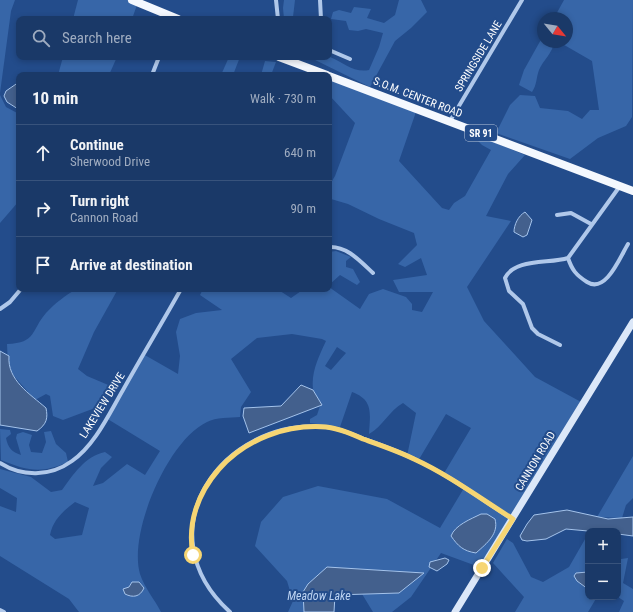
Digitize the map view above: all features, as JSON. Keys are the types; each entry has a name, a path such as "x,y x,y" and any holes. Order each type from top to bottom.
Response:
{"main road":[{"path":"137,1 170,16"},
{"name":"S.O.M. CENTER ROAD","path":"287,60 320,72"},
{"name":"S.O.M. CENTER ROAD","path":"332,77 633,191"},
{"name":"CANNON ROAD","path":"455,612 633,322"}],"street":[{"path":"276,0 278,16"},
{"path":"320,0 321,16"},
{"name":"SPRINGSIDE LANE","path":"450,121 522,0"},
{"path":"332,51 350,59"},
{"path":"153,72 158,60"},
{"path":"560,345 538,334 532,328 523,304 508,291 505,278 512,268 519,265 556,262 568,258 591,224 620,186"},
{"path":"557,215 571,213 591,224"},
{"path":"568,258 573,272 590,284 597,285 604,282 609,276 628,244"},
{"path":"332,247 347,251 373,273"},
{"path":"0,309 10,302 18,292"},
{"name":"LAKEVIEW DRIVE","path":"0,462 18,471 32,474 46,473 59,469 80,455 106,418 179,292"},
{"path":"230,612 204,584 197,569 191,538 195,508 201,494 227,461 239,450 257,440 277,432 294,428 328,427 380,444 415,459 513,519"},
{"path":"0,610 4,612"}],"shaded area":[{"path":"0,0 15,0 11,11 0,93"},
{"path":"78,0 132,0 138,2 133,16 74,16"},
{"path":"284,0 295,0 293,16 284,16"},
{"path":"399,0 421,0 427,12 395,41 370,87 315,60 332,60 332,58 354,69 364,71 369,70 379,47 383,33 366,29 358,31 349,30 346,21 332,19 333,12 339,10 351,13 354,7 371,9 367,18 384,23 395,15"},
{"path":"564,0 633,0 632,117 626,126 598,138 570,159 496,133 510,105 520,95 535,96 540,108 568,111 582,119 590,110 599,110 592,61 569,48 573,48 573,12 557,12"},
{"path":"537,47 537,48 552,48 539,70 535,87 532,92 519,85 524,70"},
{"path":"62,60 116,60 110,72 59,72"},
{"path":"228,60 239,60 234,72 222,72"},
{"path":"265,61 276,62 272,72 262,72"},
{"path":"332,77 417,109 399,161 442,208 449,210 454,203 465,196 491,150 478,141 481,137 525,155 508,174 486,216 511,221 467,287 484,321 535,377 583,403 482,568 441,553 411,597 392,612 373,612 362,594 399,593 423,573 303,592 304,612 288,612 293,601 287,581 255,546 261,522 283,497 318,486 387,499 440,528 464,488 443,475 471,428 446,414 418,461 407,456 416,413 403,403 369,434 369,408 364,399 352,392 340,427 310,423 310,419 317,415 320,406 313,391 313,376 316,364 326,341 292,334 257,338 231,359 251,392 241,407 240,417 211,420 192,432 178,448 165,467 154,489 140,535 138,556 140,574 144,584 161,612 79,612 69,599 0,556 0,506 16,512 17,498 0,488 0,469 31,477 51,492 62,490 80,467 91,458 105,452 112,457 101,468 93,486 103,483 127,464 145,475 160,451 106,418 143,354 178,374 180,356 176,332 180,319 196,313 222,310 200,295 202,292 282,292 291,298 300,292 332,292 332,289 360,309 369,294 383,289 406,297 412,304 412,310 422,312 433,292 399,292 393,280 427,275 421,258 405,267 398,264 417,245 414,233 379,219 348,204 332,199 332,181 355,123 332,98","holes":["337,347 346,353 331,370 325,366","75,502 89,508 82,535 55,539 50,535 56,520"]},
{"path":"0,95 6,107 16,112 16,204 0,223"},
{"path":"336,251 351,257 346,261 346,267 353,269 360,282 357,285 340,275 332,282 332,252"},
{"path":"72,292 116,292 94,332 78,369 87,376 113,387 103,405 63,420 53,416 50,396 46,394 35,400 14,376 8,365 7,344 17,343 29,338 49,309"},
{"path":"0,429 10,430 11,434 6,438 9,447 21,455 16,438 17,434 23,432 32,435 29,445 31,452 42,453 46,442 44,432 51,431 56,444 66,453 68,462 42,470 34,470 19,467 1,460"},
{"path":"633,456 633,498 626,505 622,518 597,517"},
{"path":"507,539 513,543 531,577 543,582 569,567 585,539 585,572 576,573 585,585 585,600 595,600 588,612 515,612 524,597 493,563"},
{"path":"628,558 623,583 633,589 633,612 619,612 624,601 621,599 621,559"}],"water":[{"path":"16,84 16,108 7,102 4,96 6,91"},
{"path":"525,212 532,220 527,235 523,237 514,232 514,229 518,218"},
{"path":"0,351 9,356 9,365 21,386 46,408 46,421 37,431 0,425"},
{"path":"301,385 313,390 322,405 249,433 243,416 244,408 281,406"},
{"path":"567,510 608,519 633,517 633,536 621,534 621,528 585,528 585,531 566,529 546,539 527,541 522,540 520,536 534,515"},
{"path":"481,514 487,514 495,519 496,524 494,534 476,553 461,548 451,536 453,532 468,520"},
{"path":"445,558 449,560 447,564 437,571 429,567 430,562"},
{"name":"Meadow Lake","path":"327,567 424,573 399,593 335,595 334,612 304,612 303,592 308,584"},
{"path":"585,572 585,587 577,581 574,576 576,573"},
{"path":"132,582 139,582 144,588 136,596 125,594 123,589 129,587"}],"route":[{"path":"193,555 191,538 195,508 201,494 215,473 239,450 257,440 277,432 312,426 328,427 346,432 380,444 415,459 513,519 482,568"}]}
